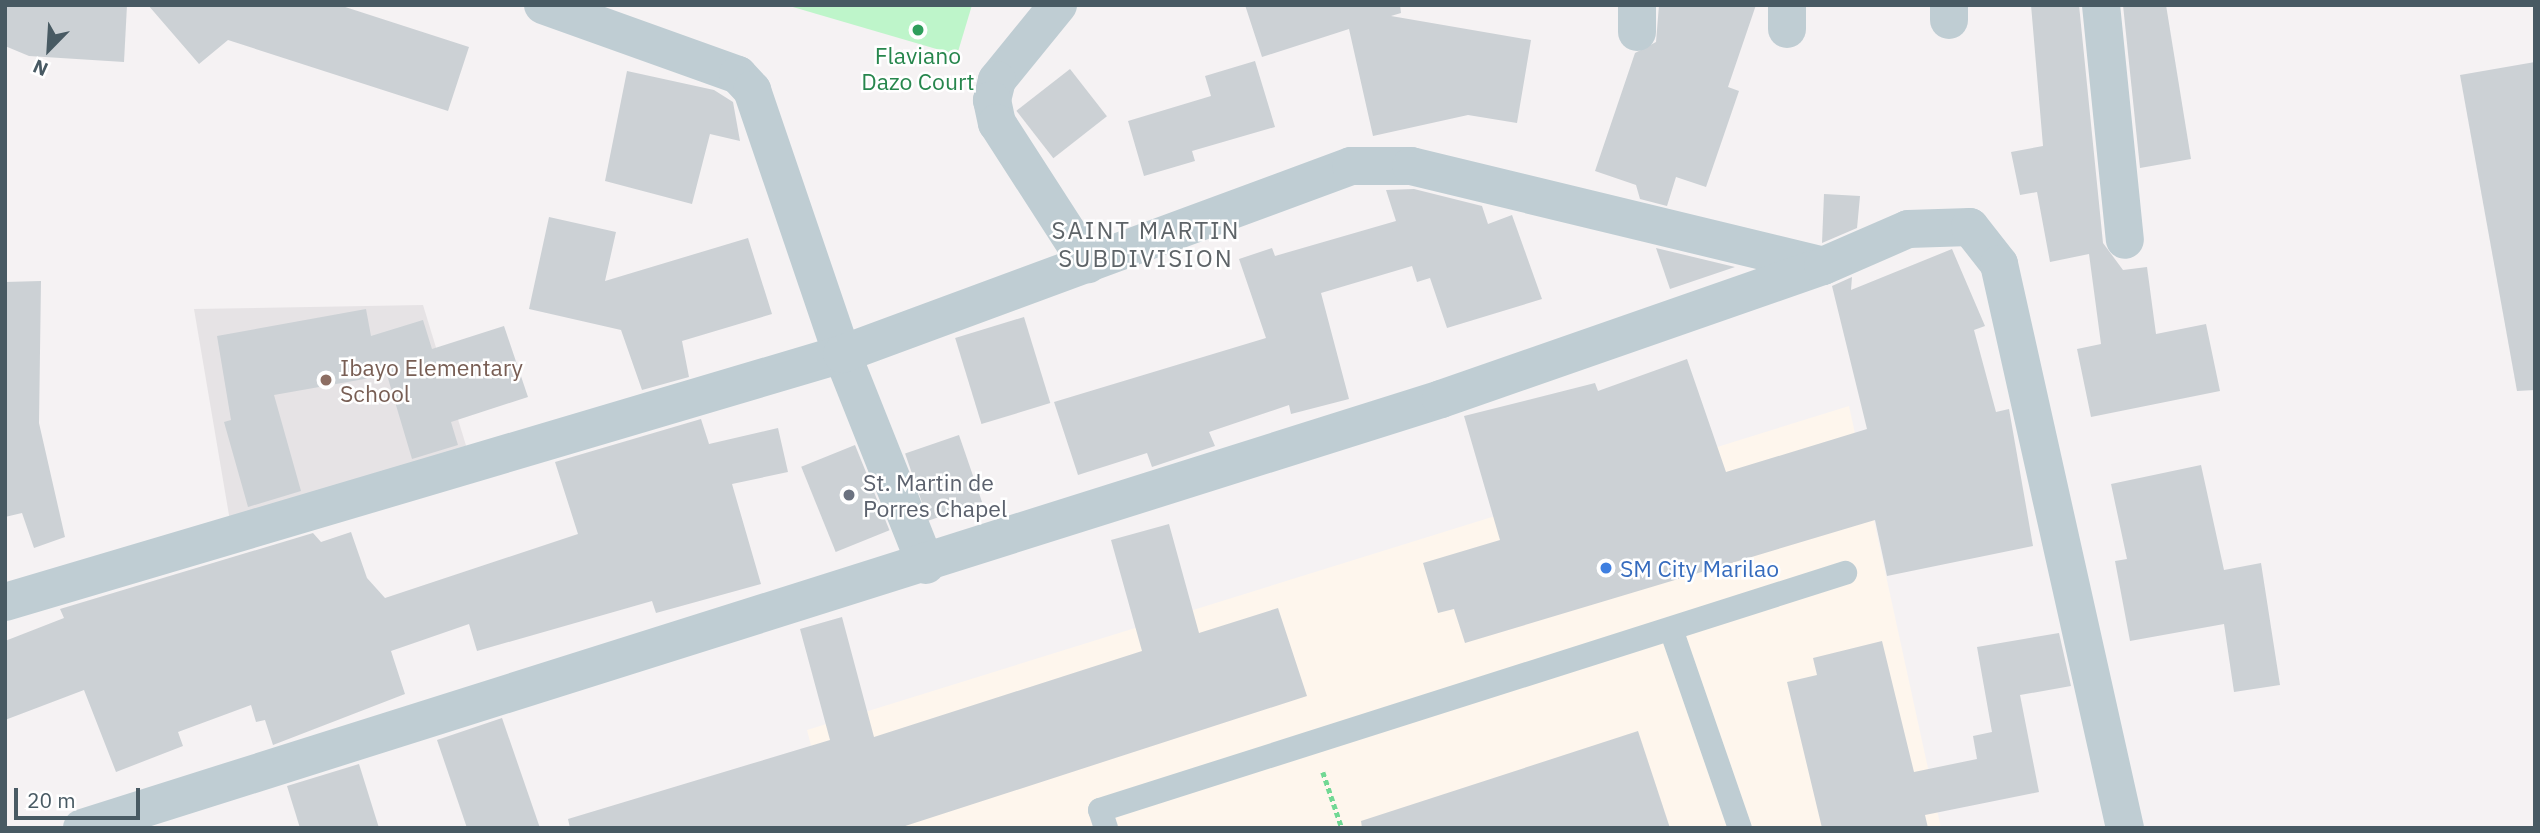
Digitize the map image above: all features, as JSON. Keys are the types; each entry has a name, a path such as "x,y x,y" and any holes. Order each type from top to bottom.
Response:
{"street":[{"path":"543,5 738,75 752,90 842,354 926,565"},
{"path":"1057,5 997,80 992,100 997,123 1088,264"},
{"path":"2101,5 2125,240"},
{"path":"5,602 842,354 1351,166 1381,163 1823,266"},
{"path":"82,828 392,725 926,565 1441,399 1823,266 1908,229 1970,227 1999,264 2125,828"}],"lane":[{"path":"1106,828 1100,810 1312,739 1672,632 1845,573"},
{"path":"1672,632 1740,828"}],"path":[{"path":"1312,739 1342,828"}],"shaded area":[{"name":"Ibayo Elementary School","path":"423,305 468,452 230,521 194,309"},
{"name":"SM City Marilao","path":"1849,406 1941,828 832,828 807,730"}],"green space":[{"name":"Flaviano Dazo Court","path":"786,5 972,5 957,55"}],"building":[{"path":"5,5 127,5 124,62 29,56 5,46"},
{"path":"148,5 339,5 469,47 448,111 228,40 199,64"},
{"path":"1245,5 1400,5 1401,13 1391,16 1531,40 1517,123 1468,115 1373,136 1349,29 1262,57"},
{"path":"1659,5 1756,5 1728,87 1739,91 1706,187 1676,177 1667,206 1640,199 1636,185 1595,171 1635,53 1656,42"},
{"path":"2031,5 2079,5 2103,243 2123,270 2147,267 2156,334 2206,324 2220,391 2091,417 2077,349 2101,344 2089,254 2050,262 2037,192 2020,195 2011,152 2043,146"},
{"path":"2123,5 2166,5 2191,159 2140,168"},
{"path":"1255,61 1275,127 1192,151 1195,161 1144,176 1128,121 1211,96 1205,76"},
{"path":"2535,62 2535,390 2517,391 2460,75"},
{"path":"1070,69 1107,116 1053,158 1016,111"},
{"path":"627,71 714,90 733,102 740,141 710,134 692,204 605,181"},
{"path":"1414,189 1482,206 1488,224 1512,215 1542,299 1447,328 1430,278 1417,282 1412,266 1321,293 1349,399 1291,414 1289,405 1209,432 1215,446 1152,467 1147,453 1078,475 1054,402 1266,338 1239,259 1272,248 1275,256 1396,221 1386,190"},
{"path":"1824,194 1860,196 1857,228 1822,243"},
{"path":"549,217 616,232 605,281 748,238 772,314 682,341 689,377 642,390 621,330 529,309"},
{"path":"1656,248 1735,267 1670,289"},
{"path":"1952,249 1985,326 1974,330 1996,412 2009,409 2033,546 1887,576 1875,520 1465,643 1454,609 1438,613 1423,563 1500,540 1464,416 1595,383 1598,391 1687,359 1726,472 1867,429 1832,286 1852,277 1851,290"},
{"path":"41,281 39,423 65,537 34,548 22,513 5,517 5,282"},
{"path":"366,309 371,336 423,320 432,349 504,326 528,397 451,422 458,445 412,459 387,375 274,395 301,491 248,507 224,422 231,420 217,336"},
{"path":"1024,317 1050,403 981,424 955,338"},
{"path":"701,419 709,444 778,428 788,472 732,484 761,584 656,613 652,601 477,651 469,624 391,651 405,694 273,745 265,720 256,722 251,705 178,732 183,746 116,772 84,690 5,720 5,641 64,618 60,609 313,533 321,542 351,532 367,578 385,598 578,534 555,462"},
{"path":"959,435 982,502 928,521 905,454"},
{"name":"St. Martin de Porres Chapel","path":"855,445 889,530 836,552 801,467"},
{"path":"2201,465 2224,570 2261,563 2280,685 2234,692 2224,624 2130,641 2115,561 2127,559 2111,484"},
{"path":"1169,524 1199,633 1278,608 1307,696 899,828 570,828 568,819 830,740 800,629 842,617 874,737 1142,651 1111,540"},
{"path":"2059,633 2071,686 2020,695 2039,792 1925,815 1928,828 1822,828 1787,682 1817,675 1813,658 1882,641 1914,772 1977,759 1973,736 1992,732 1977,647"},
{"path":"502,718 540,828 467,828 437,740"},
{"path":"1638,731 1670,828 1362,828 1361,821"},
{"path":"359,764 379,828 300,828 287,786"}],"place":[{"name":"Flaviano Dazo Court","path":"918,30"},
{"name":"Ibayo Elementary School","path":"326,380"},
{"name":"St. Martin de Porres Chapel","path":"849,495"},
{"name":"SM City Marilao","path":"1606,568"}],"district":[{"name":"SAINT MARTIN SUBDIVISION","path":"1146,245"}]}
